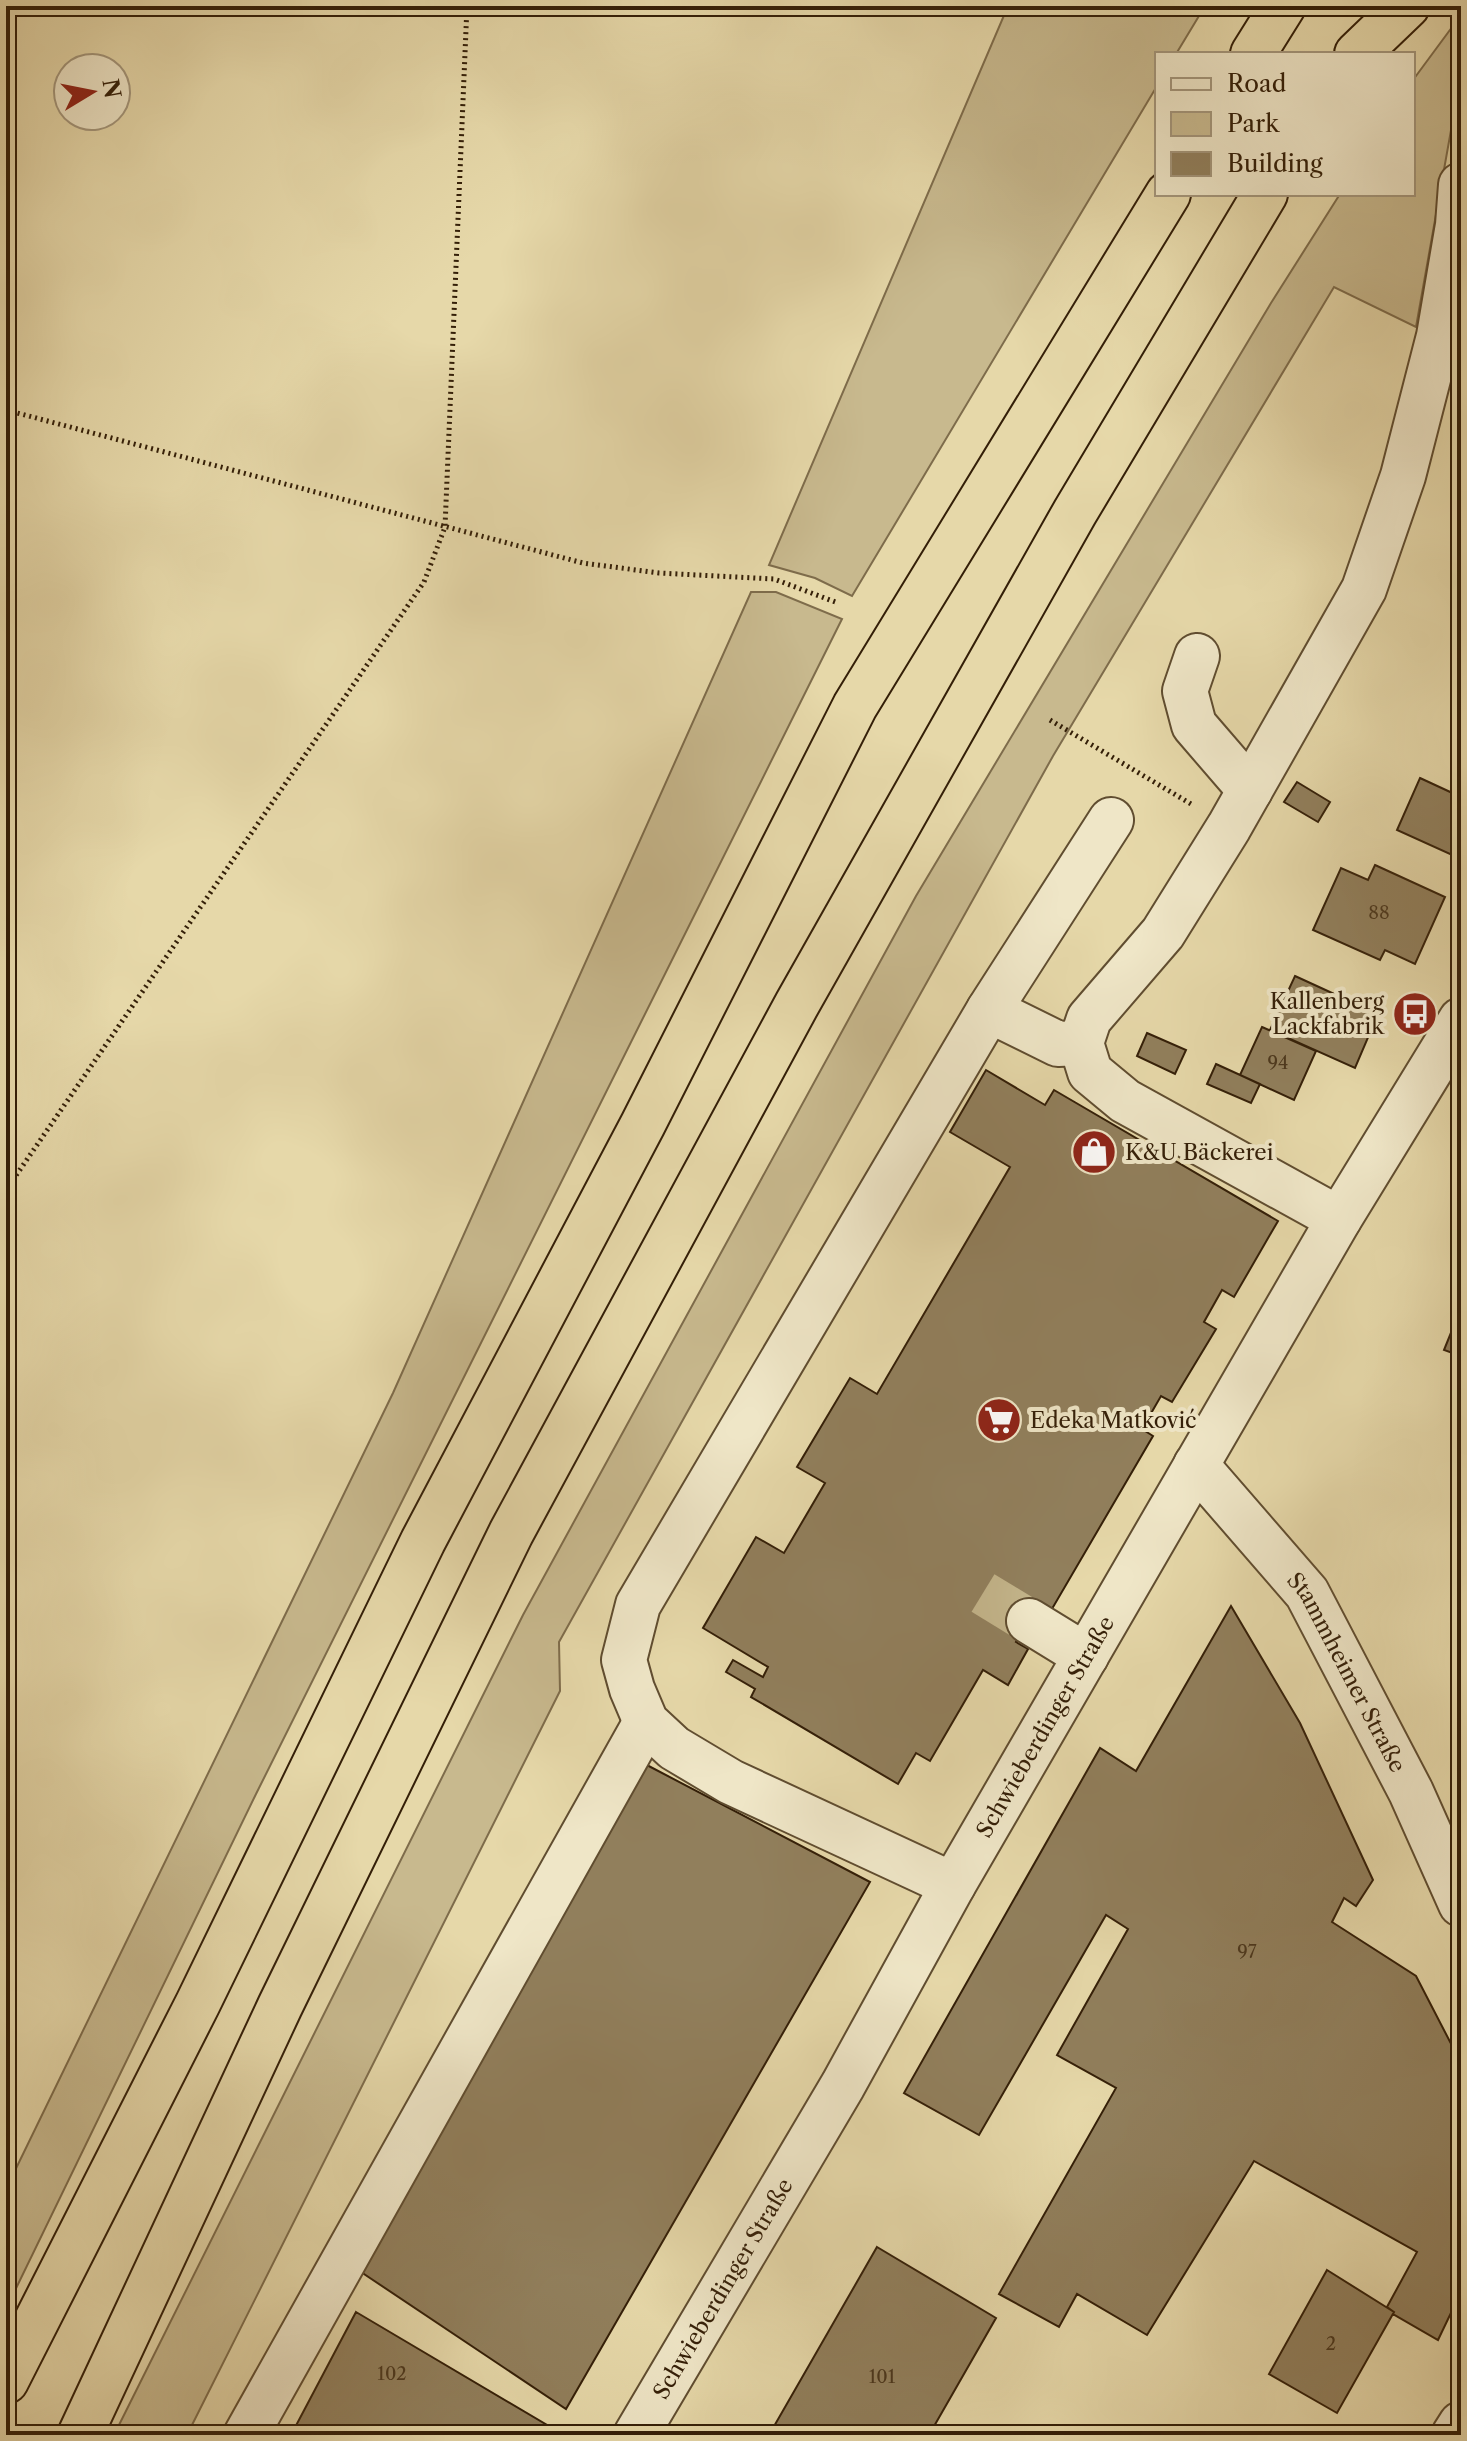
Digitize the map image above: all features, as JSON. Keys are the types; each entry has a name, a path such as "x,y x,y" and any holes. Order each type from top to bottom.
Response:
{"highway":[{"path":"1254,52 1283,6"},
{"path":"1355,52 1382,6"},
{"path":"1356,52 1407,6"},
{"path":"6,2381 198,2003 423,1541 643,1124 855,706 1167,196"},
{"path":"80,2435 280,2006 511,1533 812,977 1075,512 1264,196"}],"street":[{"path":"1339,1219 1125,1101 1090,1072 1081,1043 1089,1019 1163,933 1229,827 1364,589 1403,476 1439,336 1458,225 1461,185"},
{"path":"1197,656 1185,691 1194,725 1250,790"},
{"path":"953,1885 731,1782 674,1748 646,1722 624,1660 638,1605 989,1010 1111,820"},
{"path":"989,1010 1058,1044 1081,1043"},
{"name":"Schwieberdinger Straße","path":"636,2435 843,2085 953,1885 1339,1219 1461,1020"},
{"name":"Stammheimer Straße","path":"1196,1465 1307,1593 1411,1792 1461,1904"},
{"path":"1029,1621 1086,1656"},
{"path":"246,2435 646,1722"},
{"path":"1454,2435 1461,2424"}],"path":[{"path":"6,1190 424,582 445,527 467,6"},
{"path":"6,410 583,563 659,573 774,579 838,603"},
{"path":"1050,720 1229,827"}],"green space":[{"path":"1008,6 1205,6 1177,52 1155,52 1155,89 852,596 815,578 769,565"},
{"path":"1461,15 1461,94 1456,102 1416,327 1334,287 1053,756 559,1642 560,1691 187,2435 114,2435 523,1615 916,896 1271,303 1339,196 1415,196 1415,77"},
{"path":"751,592 776,592 842,619 256,1794 6,2309 6,2189 393,1393"}],"building":[{"path":"1461,489 1461,520 1453,518"},
{"path":"1420,778 1461,797 1461,859 1397,830"},
{"path":"1297,782 1330,802 1318,822 1284,802"},
{"path":"1375,865 1445,897 1415,964 1385,950 1380,960 1313,930 1341,868 1368,880"},
{"path":"1295,976 1378,1014 1355,1068 1270,1030"},
{"path":"1262,1027 1316,1051 1294,1100 1240,1075"},
{"path":"1147,1033 1186,1050 1175,1074 1137,1056"},
{"path":"1216,1064 1260,1084 1251,1103 1207,1084"},
{"path":"986,1070 1045,1105 1054,1090 1278,1221 1234,1297 1222,1290 1204,1322 1216,1329 1172,1402 1161,1396 1142,1429 1153,1436 1049,1614 1029,1621 1016,1642 1028,1649 1008,1685 983,1670 930,1761 916,1753 898,1784 751,1697 755,1689 726,1672 733,1660 763,1677 768,1667 703,1628 756,1537 784,1553 825,1483 797,1467 850,1378 877,1394 1010,1167 950,1132"},
{"path":"1461,1308 1461,1356 1444,1350"},
{"path":"1231,1606 1300,1723 1373,1880 1356,1906 1344,1898 1332,1922 1416,1976 1461,2063 1461,2292 1438,2340 1393,2314 1387,2307 1417,2252 1254,2161 1147,2335 1077,2294 1059,2327 999,2294 1116,2088 1057,2055 1128,1929 1106,1915 979,2135 904,2093 1100,1748 1136,1771"},
{"path":"643,1763 870,1882 566,2409 355,2268"},
{"path":"877,2247 996,2318 929,2435 769,2435"},
{"path":"1327,2270 1394,2312 1337,2413 1269,2374"},
{"path":"356,2312 564,2435 291,2435"}],"tunnel":[{"path":"983,1593 1029,1621"}],"place":[{"name":"Kallenberg Lackfabrik","path":"1415,1014"},
{"name":"K&U Bäckerei","path":"1094,1152"},
{"name":"Edeka Matković","path":"999,1420"}]}
